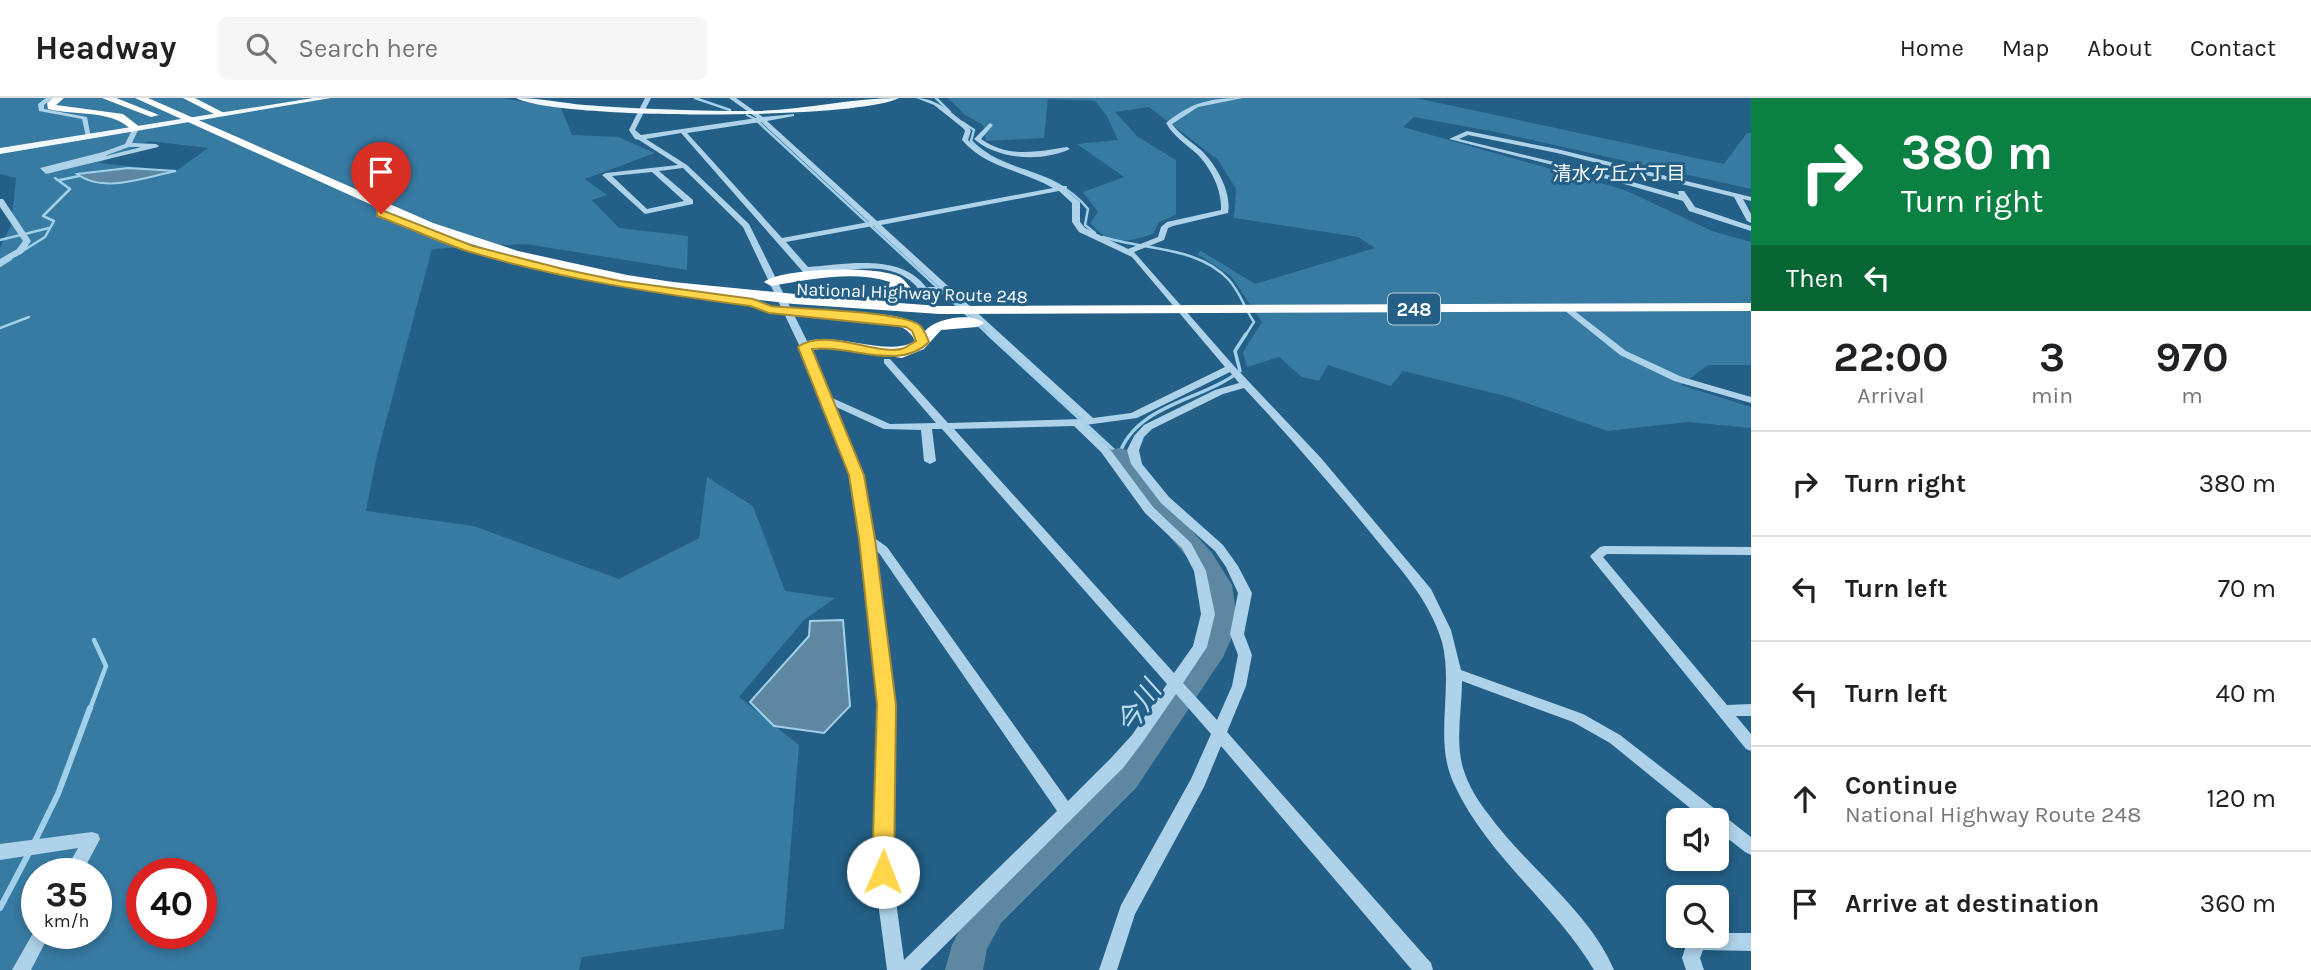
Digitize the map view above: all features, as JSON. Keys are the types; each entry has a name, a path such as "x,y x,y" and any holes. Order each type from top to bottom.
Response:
{"highway":[{"path":"107,98 181,121"},
{"path":"125,98 429,226 515,254 638,281 768,297 824,315 910,324 918,330 923,342"},
{"path":"140,98 214,138 420,231 469,248 620,285 753,303 852,273 883,275 897,280 907,296 914,300 963,314 1157,317"},
{"path":"152,98 180,111 181,121"},
{"path":"188,98 222,114"},
{"path":"60,103 58,104 70,99"},
{"path":"60,103 113,116 136,128"},
{"path":"797,302 863,302 883,299 896,291 897,280"},
{"name":"National Highway Route 248","path":"768,297 797,302 963,314 985,310 1263,313"},
{"name":"National Highway Route 248","path":"1157,317 1263,313 1751,307"},
{"path":"805,347 828,344 902,354 923,342 936,327 963,314"}],"main road":[{"path":"0,151 327,98"},
{"path":"520,98 572,106 644,103 756,118 895,98"}],"street":[{"path":"50,98 41,104 41,110 85,118 89,137"},
{"path":"732,98 946,289 1083,422 1149,510 1187,546 1200,571 1208,614 1200,647 1137,739 1067,813 907,970"},
{"path":"919,98 936,104 968,129 989,127 977,139"},
{"path":"1135,249 1161,238 1165,227 1170,224 1226,211 1224,199 1207,162 1168,122 1196,105 1240,98"},
{"path":"644,103 632,130 637,138 687,169 746,226 768,297 805,347 857,475 886,705 883,872 896,970"},
{"path":"637,138 756,118 792,115"},
{"path":"128,145 156,146 46,172 43,169 105,154 128,145 136,128"},
{"path":"965,139 968,129"},
{"path":"682,131 806,270 878,266 909,274 920,282 924,290 946,289"},
{"path":"1684,199 1602,175 1452,139 1467,133 1751,199"},
{"path":"965,139 977,139 998,153 1014,157 1067,149"},
{"path":"965,139 970,146 988,158 1064,188 1076,202 1076,222 1082,230 1100,240 1135,249 1231,368 1317,460 1426,592 1438,611 1450,643 1454,673 1450,729 1453,762 1461,784 1486,824 1573,919 1605,970"},
{"path":"654,170 690,202 645,212 606,175 654,170 716,169"},
{"path":"1677,183 1692,209 1751,229"},
{"path":"780,241 1064,188"},
{"path":"1738,197 1751,221"},
{"path":"0,201 27,241 20,251 0,263"},
{"path":"1567,308 1623,353 1678,379 1751,400"},
{"path":"887,361 1218,732 1424,970"},
{"path":"825,398 888,427 1083,422 1133,415 1231,368"},
{"path":"1108,970 1127,911 1199,782 1239,686 1245,655 1237,634 1245,593 1232,566 1219,548 1189,523 1147,479 1137,464 1133,450 1139,436 1148,427 1243,381"},
{"path":"926,426 930,461"},
{"path":"867,539 883,550 1067,813"},
{"path":"1751,551 1604,550 1596,556 1751,745"},
{"path":"1454,673 1578,718 1615,739 1751,847"},
{"path":"1723,711 1751,710"},
{"path":"0,852 92,839 82,858"},
{"path":"1695,970 1691,958 1696,941 1751,942"},
{"path":"21,970 32,949"}],"shaded area":[{"path":"0,98 502,98 561,108 572,135 618,137 655,153 585,179 607,195 592,200 619,228 688,236 687,270 526,244 432,249 377,455 366,511 474,526 619,579 699,538 707,477 753,506 785,591 835,598 804,620 739,697 799,745 784,929 582,957 579,970 0,970 0,248 11,225 16,178 0,174","holes":["149,141 208,148 176,171 99,163"]},
{"path":"948,98 1416,98 1724,164 1747,133 1751,133 1751,189 1496,132 1414,117 1403,127 1625,190 1712,231 1751,242 1751,365 1708,365 1681,385 1751,407 1751,428 1688,422 1608,431 1509,397 1403,371 1391,386 1328,365 1319,381 1302,377 1279,357 1247,367 1243,352 1262,322 1231,276 1197,254 1201,251 1255,284 1375,248 1358,237 1234,218 1236,189 1218,160 1149,107 1115,112 1138,137 1176,160 1176,215 1159,222 1153,234 1126,241 1112,239 1090,223 1098,212 1083,192 1124,177 1077,144 1118,140 1107,116 1095,101 1048,99 1044,138 986,141 983,125 965,115"},
{"path":"128,168 176,171 112,183 87,180 77,174"},
{"path":"843,620 850,706 824,733 774,726 750,702 809,636 810,621"}],"waterway":[{"path":"695,98 730,110"},
{"path":"936,98 950,112"},
{"path":"747,115 755,119 990,336"},
{"path":"962,122 974,130 971,141 985,152 999,161 1060,185 1074,195 1088,209 1085,225 1095,233"},
{"path":"60,180 79,176"},
{"path":"21,252 45,237 54,221 43,216 70,189 55,178"},
{"path":"0,240 49,228"},
{"path":"1103,237 1186,255 1216,269 1233,285 1254,322 1245,336"},
{"path":"0,266 11,259"},
{"path":"0,328 29,317"},
{"path":"988,334 1119,455 1128,438 1155,414 1225,381 1240,371 1235,351 1246,334"},
{"name":"今川","path":"964,970 970,945 988,911 1125,779 1213,650 1224,624 1219,585 1203,559 1130,476 1119,455"},
{"path":"90,709 106,666 94,640"},
{"path":"34,843 58,794 90,708"},
{"path":"0,908 30,851"}],"district":[{"name":"清水ケ丘六丁目","path":"1619,173"}],"route":[{"path":"381,214 420,231 506,259 620,285 753,303 769,309 886,320 910,324 918,330 923,342 902,354 828,344 805,347 857,475 867,539 886,705 883,872"}]}
